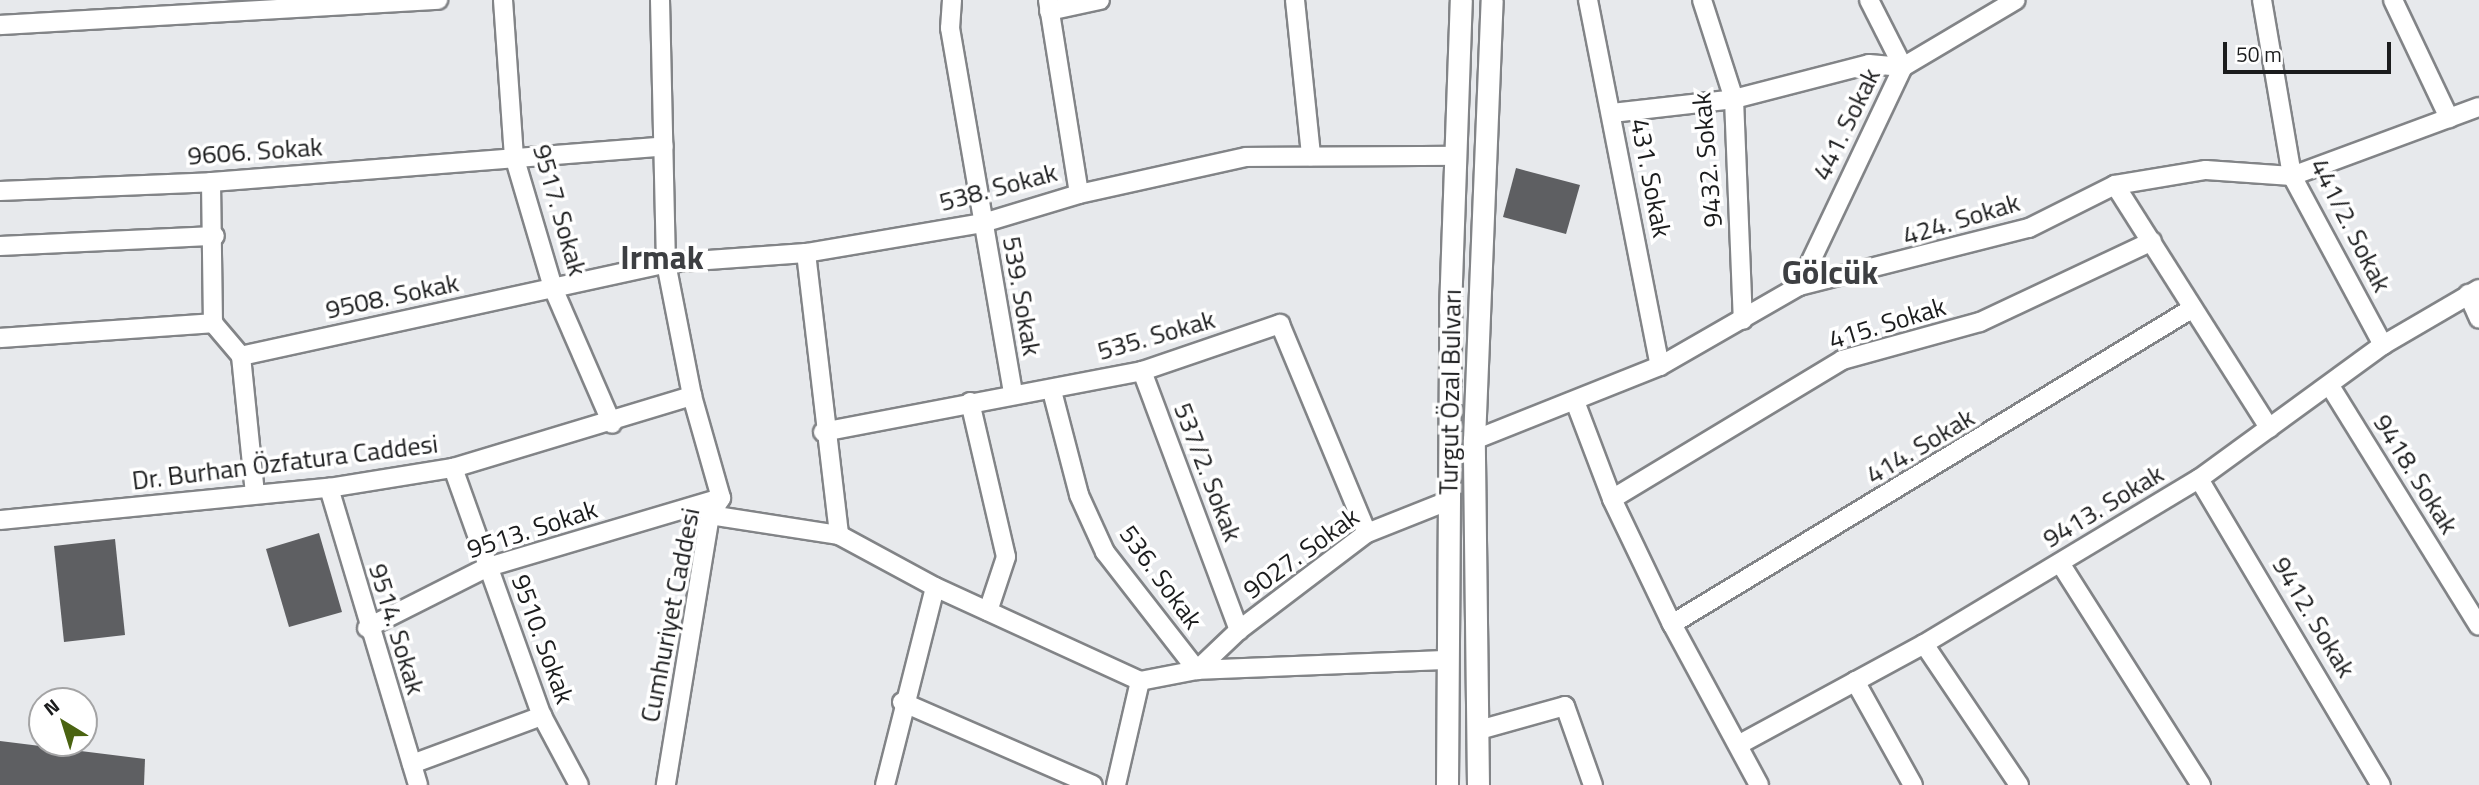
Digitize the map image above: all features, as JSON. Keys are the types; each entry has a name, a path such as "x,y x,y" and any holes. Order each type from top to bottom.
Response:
{"street":[{"path":"0,25 240,7 438,0"},
{"name":"9517. Sokak","path":"503,0 514,156 553,288 612,424"},
{"name":"Cumhuriyet Caddesi","path":"660,0 666,263 692,396 720,498 710,515 666,785"},
{"name":"539. Sokak","path":"952,0 950,27 1013,394"},
{"path":"1079,194 1048,5 1100,0"},
{"path":"1295,0 1311,156"},
{"name":"Turgut Özal Bulvarı","path":"1447,785 1450,310 1461,0"},
{"name":"Turgut Özal Bulvarı","path":"1478,785 1474,440 1492,0"},
{"name":"431. Sokak","path":"1588,0 1660,366"},
{"name":"9432. Sokak","path":"1702,0 1734,99 1743,320"},
{"path":"1869,0 1903,67"},
{"name":"441. Sokak","path":"1800,286 1903,67 2016,0"},
{"name":"441/2. Sokak","path":"2262,0 2292,176 2384,345"},
{"path":"2393,0 2449,118"},
{"path":"1612,113 1734,99 1869,64 1903,67"},
{"name":"424. Sokak","path":"1474,440 1576,404 1660,366 1800,286 2029,228 2115,185 2206,170 2292,176 2479,107"},
{"name":"9606. Sokak","path":"0,191 211,182 664,146"},
{"name":"538. Sokak","path":"553,288 666,263 806,253 983,223 1079,194 1245,157 1457,156"},
{"path":"211,182 215,236 213,323 241,356 256,493"},
{"path":"2115,185 2269,428"},
{"path":"0,246 215,236"},
{"name":"415. Sokak","path":"1612,499 1842,360 1980,322 2152,241"},
{"path":"806,253 823,432 839,535"},
{"name":"9508. Sokak","path":"241,356 553,288"},
{"path":"2474,292 2479,319"},
{"name":"9413. Sokak","path":"1740,744 1924,644 2199,479 2384,345 2474,292"},
{"name":"414. Sokak","path":"1672,624 2193,308"},
{"path":"0,338 213,323"},
{"name":"535. Sokak","path":"823,432 1013,394 1052,391 1142,371 1280,324 1367,533"},
{"name":"537/2. Sokak","path":"1142,371 1239,630"},
{"name":"9418. Sokak","path":"2330,386 2479,626"},
{"name":"536. Sokak","path":"1052,391 1079,495 1105,552 1197,670"},
{"name":"Dr. Burhan Özfatura Caddesi","path":"0,520 329,488 453,468 612,424 692,396"},
{"path":"970,402 1006,557 988,611"},
{"path":"1576,404 1612,499 1672,624 1740,744 1759,785"},
{"name":"9510. Sokak","path":"453,468 542,716 579,785"},
{"name":"9412. Sokak","path":"2199,479 2381,785"},
{"name":"9514. Sokak","path":"329,488 367,628 418,785"},
{"name":"9513. Sokak","path":"367,628 488,567 720,498"},
{"name":"9027. Sokak","path":"1197,670 1239,630 1367,533 1450,500"},
{"path":"710,515 839,535 935,587 1140,681 1197,670 1448,660"},
{"path":"2060,563 2201,785"},
{"path":"885,785 902,702 935,587"},
{"path":"1924,644 2019,785"},
{"path":"1116,785 1140,681"},
{"path":"1854,681 1913,785"},
{"path":"902,702 1093,785"},
{"path":"1479,730 1565,706 1593,785"},
{"path":"412,765 542,716"}],"building":[{"path":"1516,168 1580,185 1566,234 1503,217"},
{"path":"319,533 342,612 289,627 266,549"},
{"path":"115,539 125,635 64,642 54,546"},
{"path":"0,741 28,744 28,757 98,757 98,753 145,759 144,785 0,785"}],"district":[{"name":"Irmak","path":"662,258"},
{"name":"Gölcük","path":"1830,273"}]}
